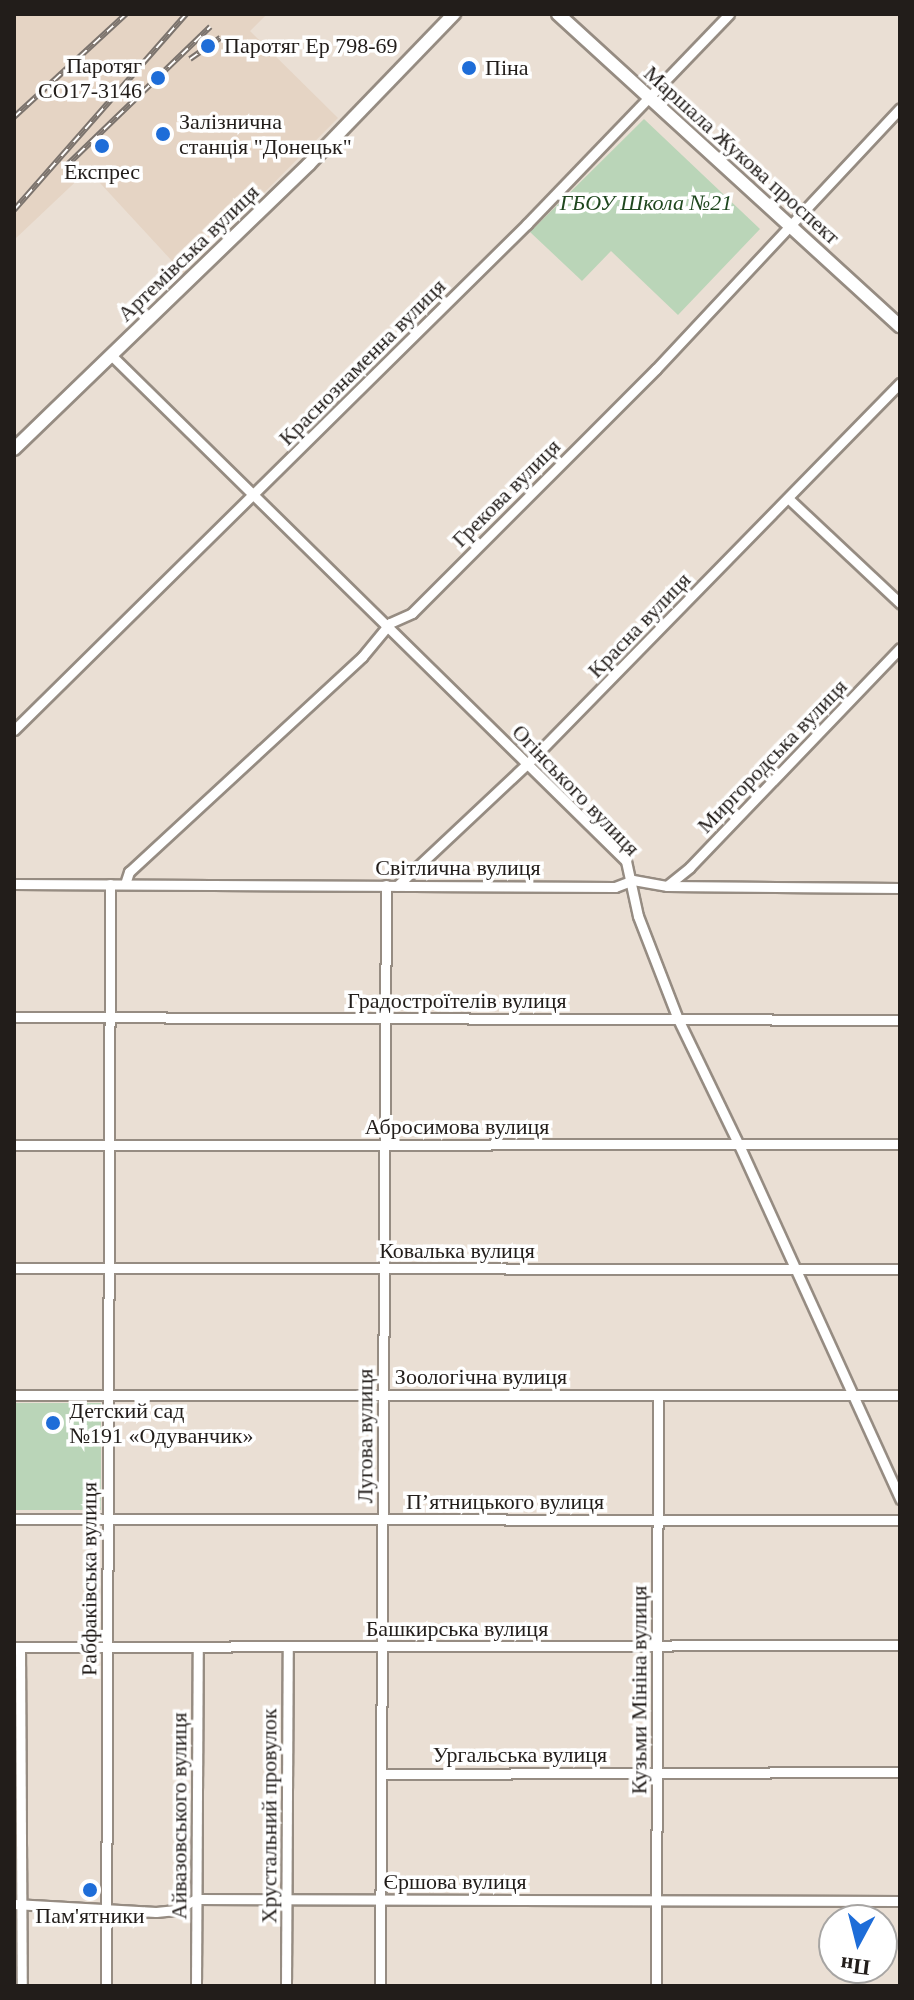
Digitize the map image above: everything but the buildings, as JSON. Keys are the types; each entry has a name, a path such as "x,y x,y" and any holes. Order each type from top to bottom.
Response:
{"main road":[{"name":"Артемівська вулиця","path":"14,449 316,157 454,14"},
{"name":"Маршала Жукова проспект","path":"558,14 900,326"}],"street":[{"name":"Краснознаменна вулиця","path":"14,730 256,494 650,98 729,14"},
{"name":"Грекова вулиця","path":"125,884 129,872 362,657 388,626 412,613 656,369 900,108"},
{"name":"Огінського вулиця","path":"111,355 244,489 256,494 626,861 633,880 638,916 678,1019 739,1145 900,1499"},
{"name":"Красна вулиця","path":"397,886 527,764 900,383"},
{"path":"788,498 900,603"},
{"name":"Миргородська вулиця","path":"667,886 690,867 900,648"},
{"name":"Світлична вулиця","path":"14,884 615,887 633,880 667,886 900,888"},
{"name":"Рабфаківська вулиця","path":"106,1986 110,884"},
{"name":"Лугова вулиця","path":"380,1986 386,885"},
{"name":"Градостроїтелiв вулиця","path":"14,1017 900,1020"},
{"name":"Абросимова вулиця","path":"14,1145 900,1144"},
{"name":"Ковалька вулиця","path":"14,1268 900,1269"},
{"name":"Зоологічна вулиця","path":"14,1395 900,1395"},
{"name":"Кузьми Мініна вулиця","path":"656,1986 658,1395"},
{"name":"П’ятницького вулиця","path":"14,1519 900,1520"},
{"name":"Башкирська вулиця","path":"17,1647 900,1645"},
{"path":"17,1647 18,1904 22,1986"},
{"name":"Айвазовського вулиця","path":"196,1986 198,1647"},
{"name":"Хрустальний провулок","path":"286,1986 288,1647"},
{"name":"Ургальська вулиця","path":"381,1774 900,1772"},
{"name":"Єршова вулиця","path":"18,1904 156,1912 176,1910 196,1899 900,1901"}],"shaded area":[{"path":"14,14 267,14 250,31 338,118 184,274 88,170 14,240"}],"green space":[{"name":"ГБОУ Школа №21","path":"644,119 760,229 678,315 611,251 582,281 530,232"},
{"path":"14,1403 101,1403 101,1510 14,1510"}],"railway":[{"path":"14,117 126,14"},
{"path":"14,210 186,14"},
{"path":"65,167 210,27"},
{"path":"190,59 220,38"}],"place":[{"name":"Паротяг Ер 798-69","path":"208,46"},
{"name":"Піна","path":"469,68"},
{"name":"Паротяг СО17-3146","path":"158,78"},
{"name":"Залізнична станція \"Донецьк\"","path":"163,134"},
{"name":"Експрес","path":"102,146"},
{"name":"Детский сад №191 «Одуванчик»","path":"53,1423"},
{"name":"Пам'ятники","path":"90,1890"}]}
